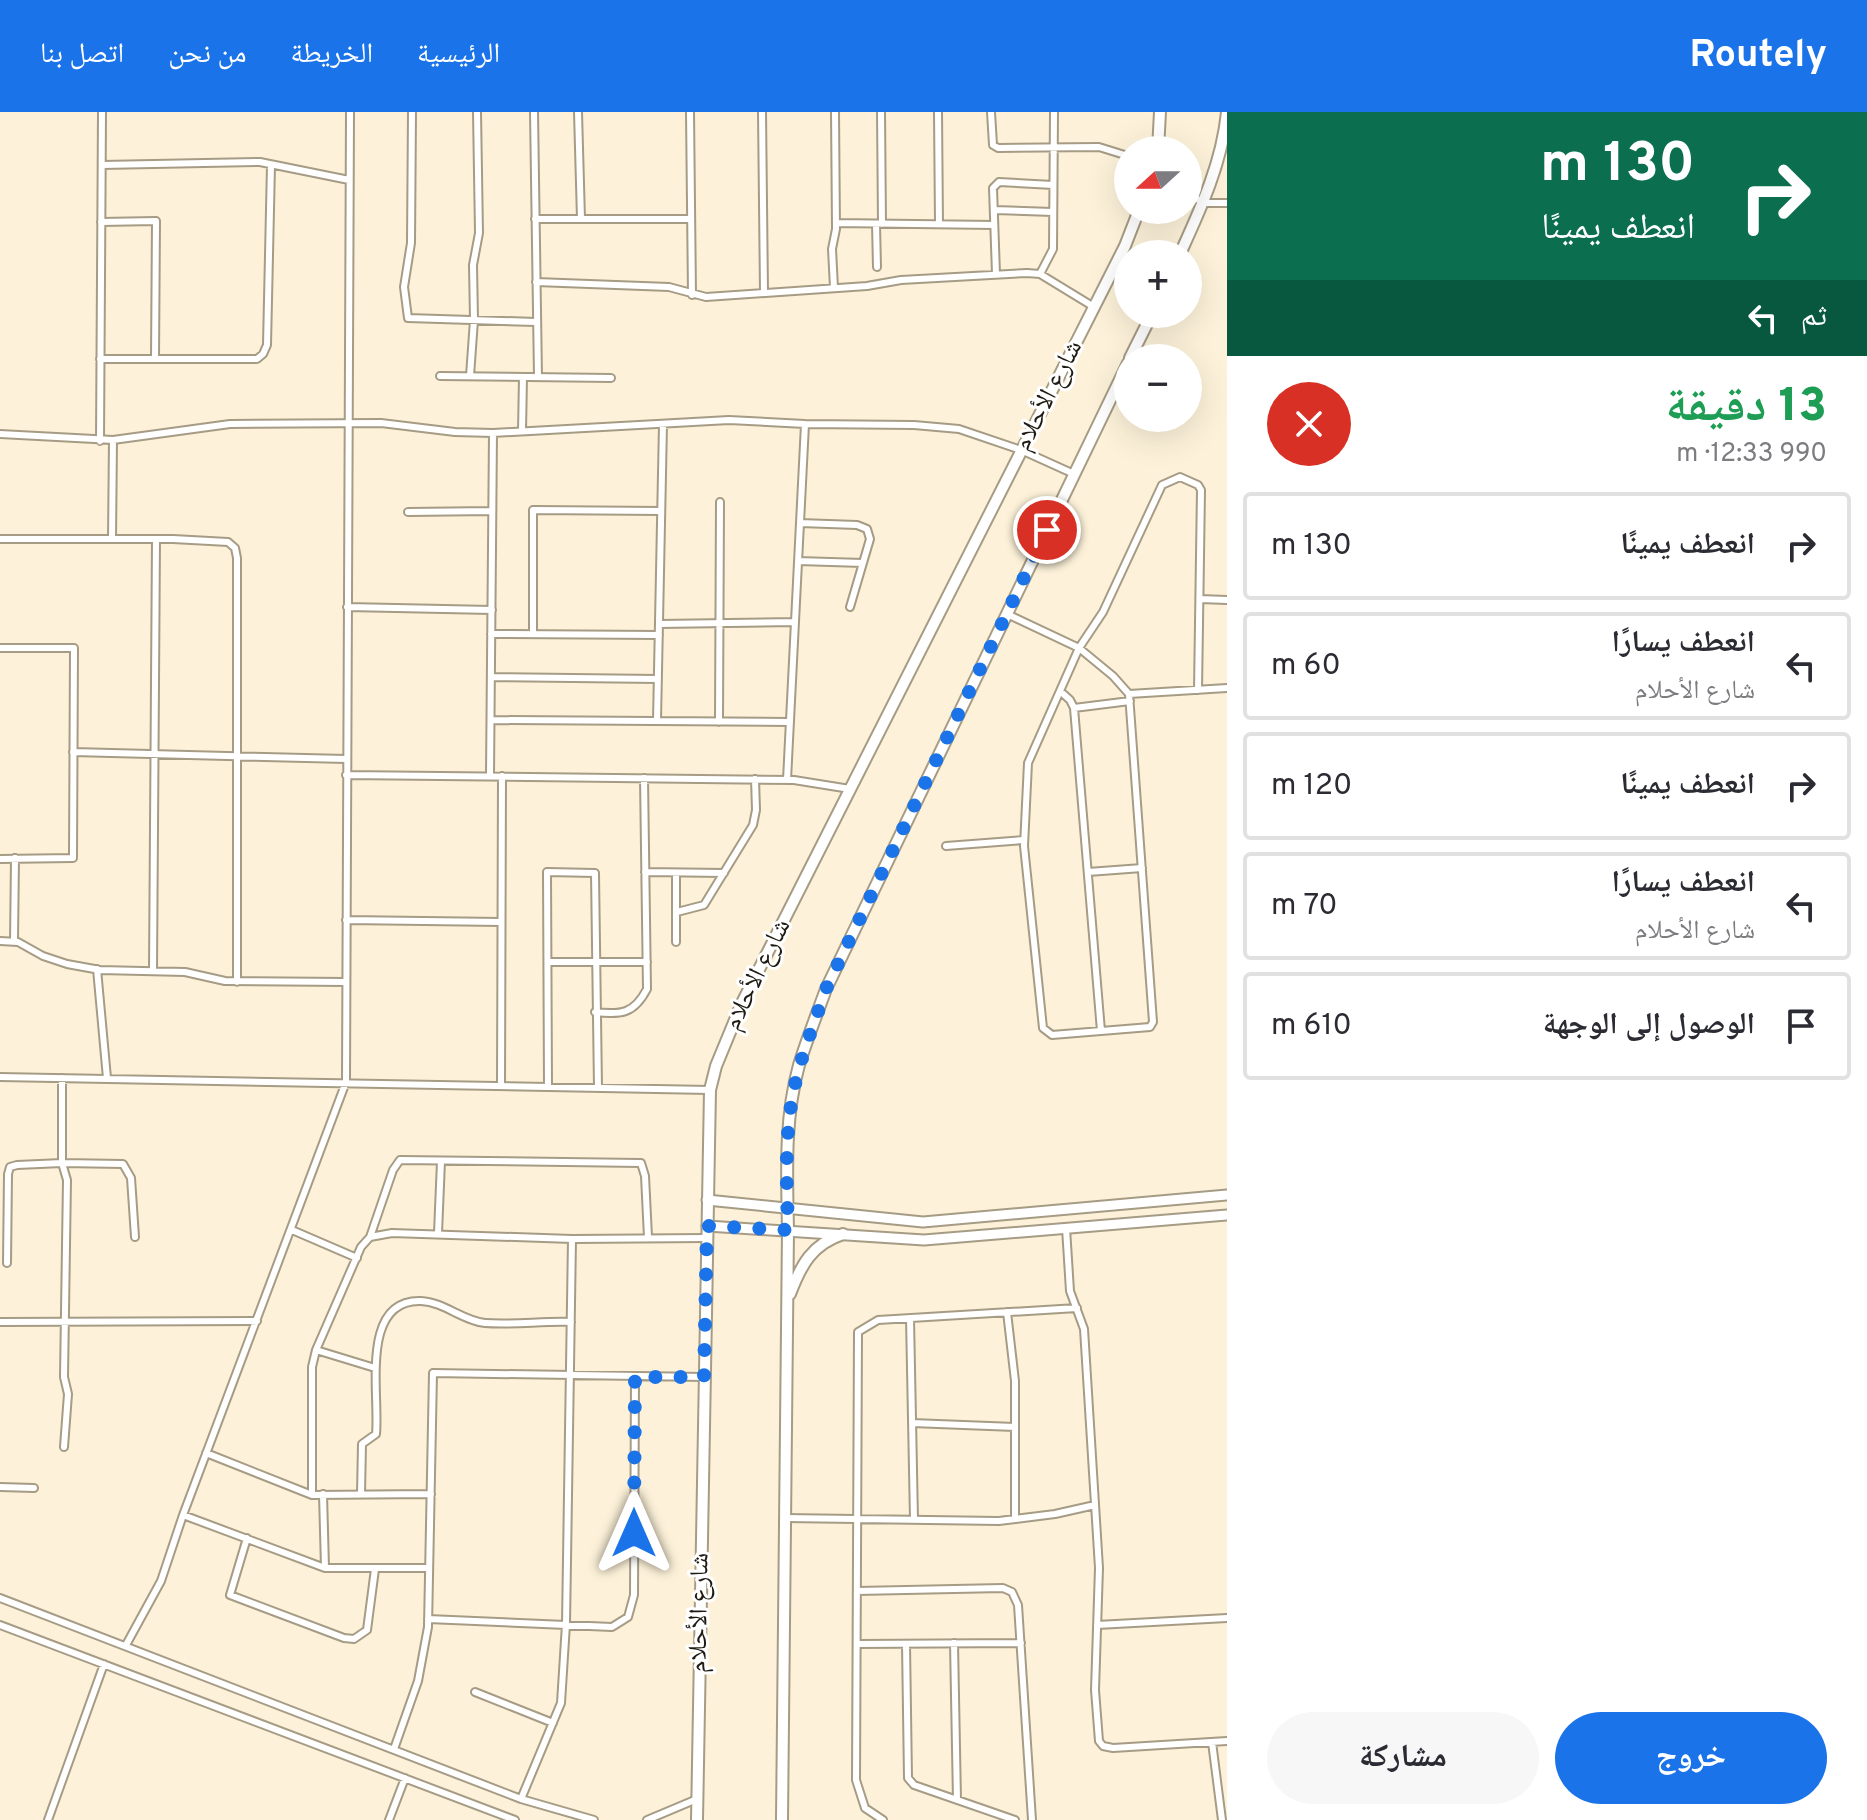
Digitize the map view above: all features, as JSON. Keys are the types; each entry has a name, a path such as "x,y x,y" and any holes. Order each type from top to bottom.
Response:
{"main road":[{"path":"1159,136 1160,112"},
{"path":"1187,240 1204,203 1226,136 1227,112"},
{"name":"شارع الأحلام","path":"697,1820 706,1238 710,1090 716,1066 742,1003 1134,224"},
{"path":"782,1820 788,1230 785,1160 799,1065 826,989 1114,391"},
{"path":"707,1200 923,1222 1227,1195"},
{"path":"707,1226 924,1240 1227,1215"},
{"path":"997,1216 997,1234"},
{"path":"787,1303 800,1267 807,1257 823,1243 843,1234"}],"street":[{"path":"100,441 102,112"},
{"path":"126,1645 161,1581 346,1082 350,112"},
{"path":"412,112 411,243 404,287 408,318 536,322"},
{"path":"470,376 474,320 473,265 479,233 477,112"},
{"path":"534,112 538,377"},
{"path":"578,112 581,219"},
{"path":"690,112 692,295"},
{"path":"762,112 764,293"},
{"path":"834,288 835,112"},
{"path":"877,267 881,112"},
{"path":"938,112 939,224"},
{"path":"991,112 993,145 998,148 1099,147 1114,152"},
{"path":"1040,274 1053,249 1054,112"},
{"path":"102,165 260,162 349,180"},
{"path":"100,359 257,359 263,354 267,345 271,165"},
{"path":"996,274 993,188 999,182 1053,185"},
{"path":"1204,203 1227,203"},
{"path":"994,210 1053,212"},
{"path":"535,219 691,219"},
{"path":"101,222 156,221 155,359"},
{"path":"836,223 994,225"},
{"path":"536,282 669,287 706,297 901,280 1040,274 1094,307"},
{"path":"440,376 611,378"},
{"path":"522,431 523,377"},
{"path":"0,434 100,441 230,424 381,423 493,433 729,420 914,425 959,429 1021,450 1074,474"},
{"path":"657,721 663,424"},
{"path":"787,780 805,424"},
{"path":"490,776 493,433"},
{"path":"112,539 113,440"},
{"path":"1007,614 1079,648 1113,676 1129,698 1153,1022 1150,1027 1052,1035 1043,1028 1024,840 1028,763 1079,648 1103,612 1162,485 1180,477 1198,485 1201,490 1198,690"},
{"path":"719,722 720,502"},
{"path":"533,634 533,510 661,511"},
{"path":"408,512 492,511"},
{"path":"800,523 857,525 867,529 870,539 850,607"},
{"path":"0,539 156,539 228,542 235,548 237,982"},
{"path":"153,971 156,539"},
{"path":"798,561 863,563"},
{"path":"1200,599 1227,600"},
{"path":"347,607 492,610"},
{"path":"659,624 795,622"},
{"path":"491,634 659,635"},
{"path":"0,648 74,648 73,858 0,859"},
{"path":"491,677 658,679"},
{"path":"1074,708 1129,698 1227,688"},
{"path":"1060,691 1074,708 1101,1031"},
{"path":"491,720 790,722"},
{"path":"73,752 346,759"},
{"path":"346,775 755,779 850,789"},
{"path":"501,1086 502,776"},
{"path":"595,1012 613,1014 639,1004 647,989 644,778"},
{"path":"677,912 704,905 753,825 755,779"},
{"path":"946,846 1024,840"},
{"path":"14,941 15,858"},
{"path":"1088,872 1142,868"},
{"path":"548,1087 547,872 595,873 598,1088"},
{"path":"645,872 724,873"},
{"path":"676,873 676,942"},
{"path":"346,920 501,922"},
{"path":"0,941 14,941 67,964 97,969 185,972 237,982 346,982"},
{"path":"548,962 647,962"},
{"path":"97,969 107,1078"},
{"path":"0,1077 710,1090"},
{"path":"62,1078 62,1163 67,1180 64,1377 68,1394 64,1447"},
{"path":"312,1495 312,1367 316,1350 357,1258 370,1237 393,1170 400,1160 641,1163 645,1176 648,1237"},
{"path":"438,1233 441,1161"},
{"path":"7,1263 10,1167 62,1163 123,1164 131,1178 135,1237"},
{"path":"1066,1228 1070,1291 1084,1329 1099,1568 1095,1690 1099,1741 1103,1746 1113,1748 1227,1741"},
{"path":"292,1230 357,1258"},
{"path":"370,1237 392,1233 438,1233 572,1239 706,1238"},
{"path":"521,1799 561,1703 566,1624 572,1239"},
{"path":"361,1494 362,1444 376,1434 375,1368 381,1330 393,1308 399,1304 424,1301 484,1323 571,1322"},
{"path":"883,1820 865,1808 856,1780 858,1332 878,1320 1077,1308"},
{"path":"1007,1312 1015,1381 1015,1518"},
{"path":"910,1318 914,1520"},
{"path":"0,1322 257,1321"},
{"path":"316,1350 375,1368"},
{"path":"394,1749 418,1681 425,1649 433,1373 704,1377"},
{"path":"428,1619 612,1627 628,1617 632,1605 635,1377"},
{"path":"912,1423 1015,1427"},
{"path":"206,1453 312,1495 431,1494"},
{"path":"0,1487 34,1488"},
{"path":"323,1494 325,1568"},
{"path":"785,1518 999,1521 1095,1505"},
{"path":"183,1515 325,1568 428,1568"},
{"path":"247,1538 230,1595 344,1638 354,1639 367,1630 375,1569"},
{"path":"857,1591 1003,1588 1012,1592 1018,1605 1032,1820"},
{"path":"0,1598 521,1799 594,1820"},
{"path":"1097,1625 1227,1618"},
{"path":"0,1625 515,1820"},
{"path":"954,1643 957,1800"},
{"path":"857,1644 1021,1643"},
{"path":"906,1644 908,1778 914,1785 1015,1820"},
{"path":"48,1820 104,1664"},
{"path":"475,1692 553,1723"},
{"path":"1212,1742 1222,1820"},
{"path":"389,1820 405,1778"},
{"path":"647,1820 697,1799"}],"route":[{"path":"634,1533 635,1377 704,1377 707,1226 788,1230 785,1160 790,1110 799,1065 826,989 1047,530"}]}
